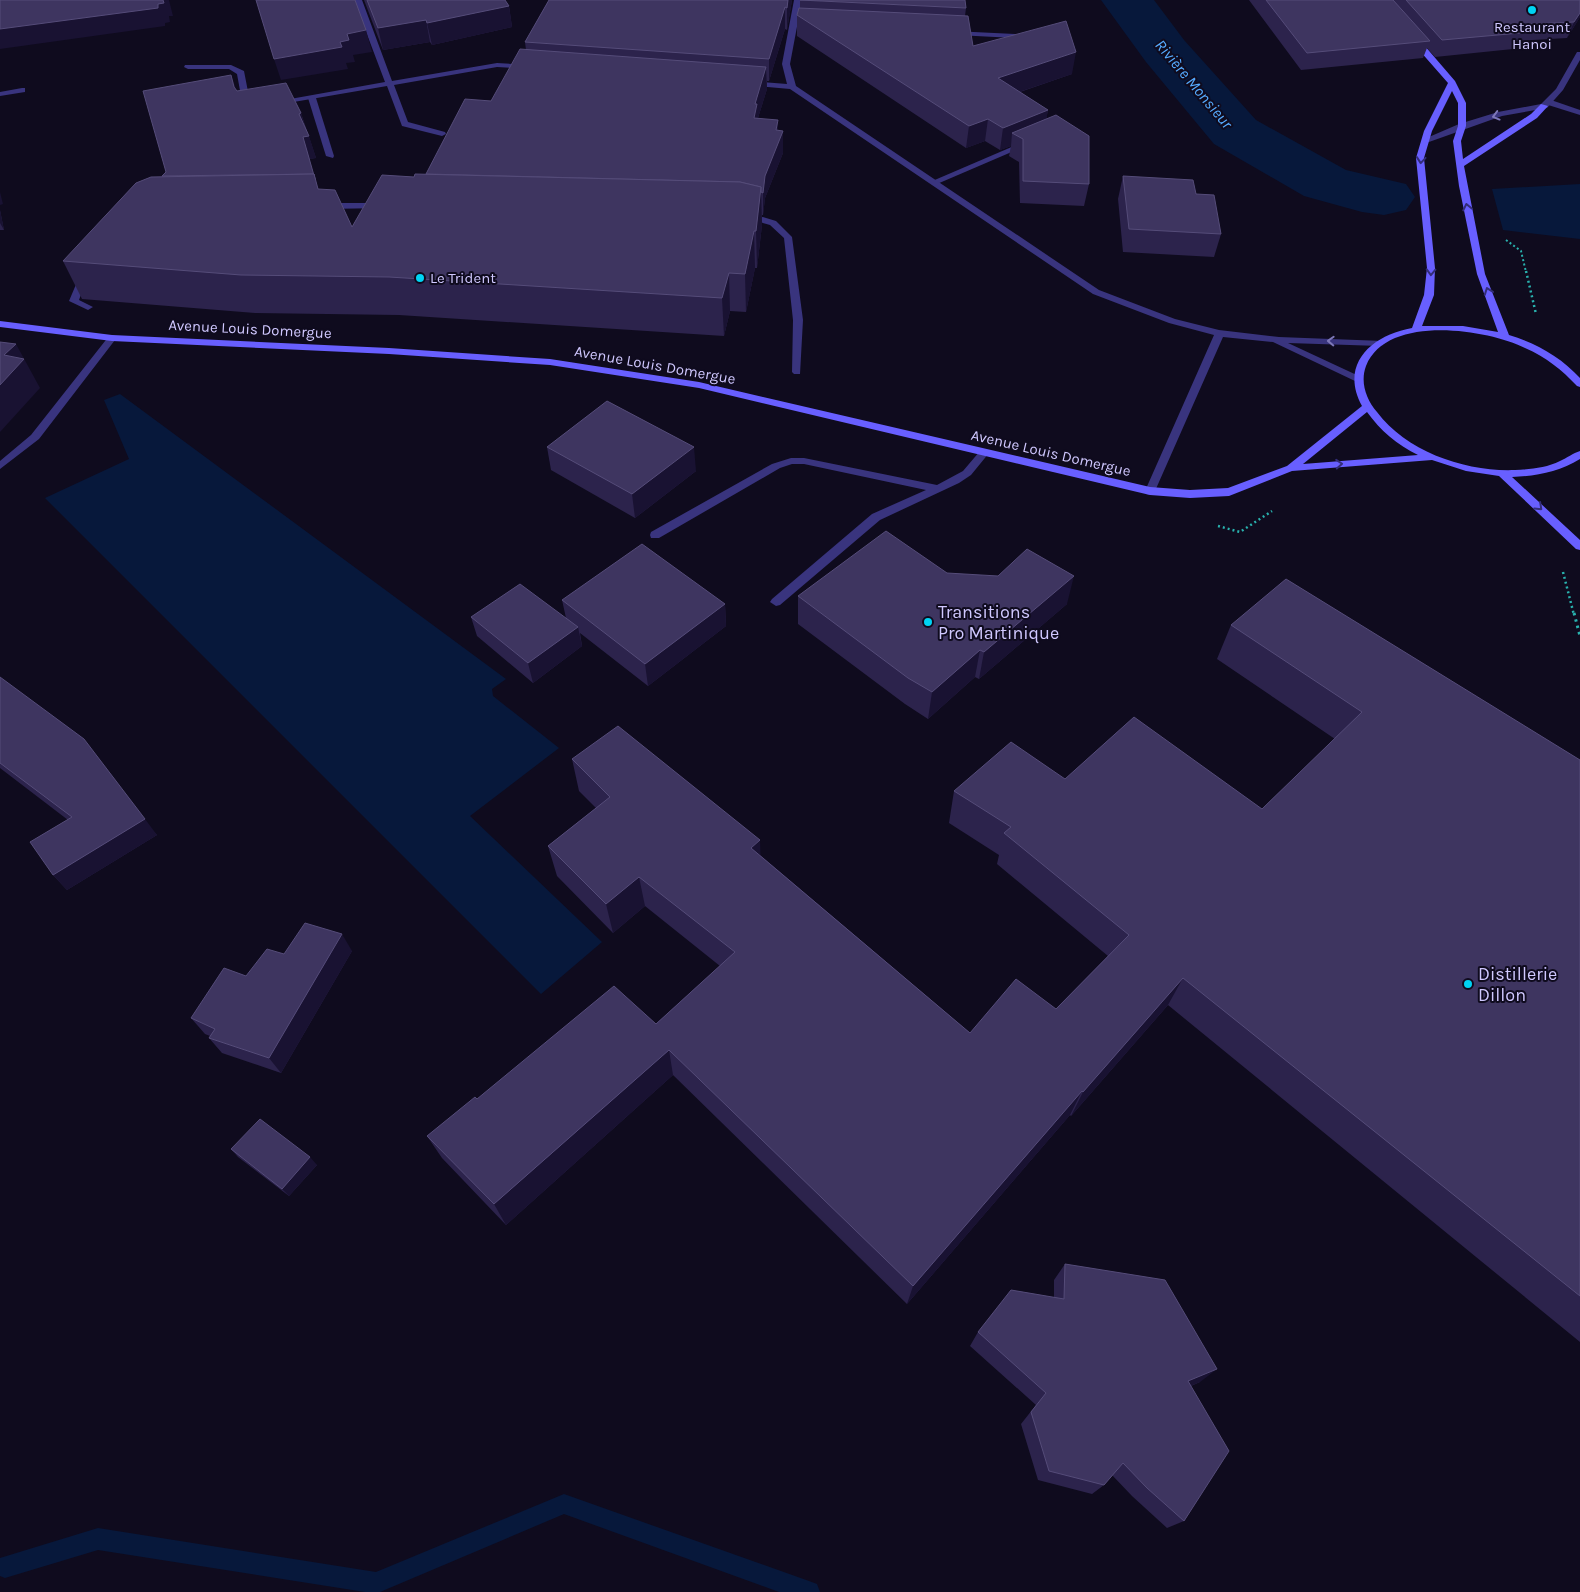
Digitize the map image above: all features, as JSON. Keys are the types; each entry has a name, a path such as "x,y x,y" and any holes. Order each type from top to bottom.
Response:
{"main road":[{"path":"1410,34 1452,83 1462,103 1462,126 1457,141 1463,186 1481,274 1505,337"},
{"path":"1416,329 1429,295 1431,268 1420,158 1428,131 1452,83"},
{"path":"1460,165 1534,116 1546,104"},
{"name":"Avenue Louis Domergue","path":"0,324 112,338 389,351 550,362 699,384 1150,492 1190,494 1229,492 1291,468 1432,457"},
{"path":"1580,384 1577,377 1554,360 1531,347 1505,337 1474,330 1444,327 1416,329 1396,334 1380,343 1364,359 1358,379 1360,393 1367,407 1383,426 1404,443 1432,457 1466,468 1503,474 1535,472 1563,465 1580,454"},
{"name":"Avenue Louis Domergue","path":"1291,468 1367,407"},
{"path":"1503,474 1580,546"}],"street":[{"path":"358,0 391,84 404,124 442,134"},
{"path":"792,86 786,64 798,0"},
{"path":"793,25 803,26"},
{"path":"947,32 1014,36"},
{"path":"1546,104 1559,90 1580,54"},
{"path":"275,104 497,65 536,68"},
{"path":"188,67 231,67 241,73 247,109 256,107"},
{"path":"743,83 792,86 1096,292 1181,324 1220,333 1270,339 1380,343"},
{"path":"0,94 22,90"},
{"path":"312,98 330,156"},
{"path":"1426,140 1501,114 1546,104 1580,113"},
{"path":"934,182 1031,142"},
{"path":"319,206 389,206"},
{"path":"733,214 743,214 773,223 788,236 798,320 797,372"},
{"path":"86,267 74,301 88,307"},
{"path":"1150,492 1220,333"},
{"path":"0,466 35,437 112,338"},
{"path":"1270,339 1358,379"},
{"path":"776,602 876,517 939,489 967,473 984,453"},
{"path":"655,536 776,466 791,461 804,461 939,489"}],"path":[{"path":"1506,239 1521,251 1537,318"},
{"path":"1240,532 1278,507"},
{"path":"1562,571 1580,636"}],"water":[{"path":"1580,184 1580,239 1503,230 1492,189"},
{"path":"120,394 506,679 492,689 493,696 559,748 470,816 602,942 541,994 45,498 129,459 104,400"}],"building":[{"path":"0,0 163,0 164,3 158,4 158,8 0,29"},
{"path":"256,0 355,0 366,30 347,34 349,40 340,42 342,47 274,59"},
{"path":"367,0 505,0 509,6 427,23 426,20 378,28"},
{"path":"549,0 788,0 787,8 785,7 769,59 525,42"},
{"path":"800,0 965,0 966,8"},
{"path":"1266,0 1393,0 1430,41 1307,53"},
{"path":"1406,0 1580,0 1580,13 1574,22 1513,25 1520,33 1442,40"},
{"path":"799,8 968,16 973,46 1066,21 1076,52 998,78 1048,110 1003,128 988,119 969,126 797,15"},
{"path":"520,49 766,67 755,104 757,104 754,118 778,120 776,130 783,131 765,176 763,193 761,192 761,187 740,182 426,174 465,99 491,101"},
{"path":"231,75 237,91 286,83 301,113 299,114 309,136 303,137 314,174 162,176 166,172 143,91"},
{"path":"1056,115 1089,136 1089,184 1023,181 1023,139 1012,133"},
{"path":"314,174 318,189 335,190 352,227 382,175 414,177 415,174 740,182 761,187 756,231 754,231 745,274 729,273 722,298 389,277 241,275 63,261 136,183 151,177"},
{"path":"1123,176 1193,180 1196,194 1214,195 1221,234 1129,229"},
{"path":"0,342 16,344 4,355 24,359 0,385"},
{"path":"607,401 694,447 632,494 547,447"},
{"path":"886,531 947,573 998,576 1027,549 1074,576 984,652 980,650 932,692 908,678 798,596"},
{"path":"642,544 725,604 645,664 562,600"},
{"path":"1286,579 1580,760 1580,1296 1183,978 913,1286 669,1050 494,1204 427,1136 475,1097 477,1099 614,986 656,1024 735,952 639,877 606,904 548,846 610,797 572,759 618,726 760,840 751,848 970,1033 1016,979 1056,1009 1129,935 1004,833 1011,827 954,791 1011,742 1065,779 1134,717 1262,809 1362,712 1231,625"},
{"path":"520,584 578,627 528,663 471,617"},
{"path":"0,677 84,739 145,819 53,875 30,842 72,817 0,763"},
{"path":"305,923 342,934 269,1058 209,1038 215,1029 191,1018 224,968 246,976 267,949 284,954"},
{"path":"260,1119 310,1157 282,1189 231,1149"},
{"path":"1065,1264 1165,1280 1217,1369 1188,1381 1229,1451 1184,1521 1147,1488 1123,1463 1104,1485 1049,1471 1031,1412 1046,1393 978,1332 1011,1290 1064,1299"}],"waterway":[{"name":"Rivière Monsieur","path":"1127,0 1165,51 1235,132 1325,183 1362,194 1384,197"},
{"path":"5,1567 98,1539 376,1583 564,1504 809,1592"}],"place":[{"name":"Restaurant Hanoi","path":"1532,10"},
{"name":"Le Trident","path":"420,278"},
{"name":"Transitions Pro Martinique","path":"928,622"},
{"name":"Distillerie Dillon","path":"1468,984"}]}
